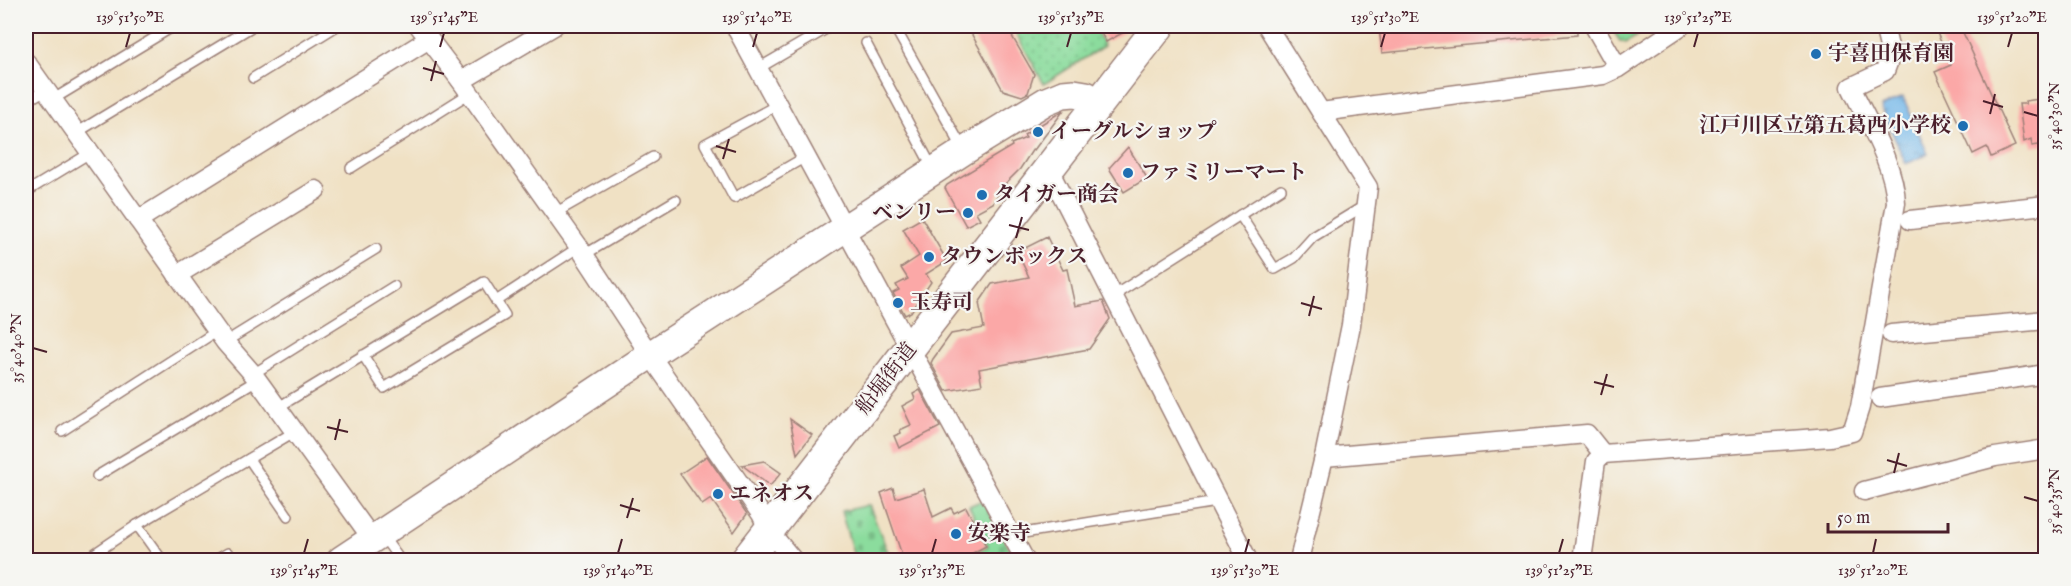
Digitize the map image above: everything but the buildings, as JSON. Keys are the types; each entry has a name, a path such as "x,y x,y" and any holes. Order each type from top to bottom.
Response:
{"main road":[{"name":"船堀街道","path":"746,561 1159,26"}],"street":[{"path":"466,87 554,26"},
{"path":"737,26 1025,561"},
{"path":"1267,26 1368,187 1351,325 1324,457 1299,561"},
{"path":"1594,26 1618,68"},
{"path":"1322,112 1603,75 1618,68 1681,26"},
{"path":"1582,561 1596,461 1604,454 1830,437 1852,432 1860,407 1896,203 1896,189 1890,169 1851,87 1885,71 1891,55 1884,26"},
{"path":"138,220 424,32 555,213 650,355 761,514 769,531 793,561"},
{"path":"26,62 221,337 255,377 294,432 377,537"},
{"path":"341,561 650,355 846,230 964,151 1046,101 1063,94 1074,93 1086,95 1099,103"},
{"path":"1049,170 1248,561"},
{"path":"177,275 316,190"},
{"path":"1910,219 2046,206"},
{"path":"1891,334 2046,320"},
{"path":"1880,398 2046,374"},
{"path":"1324,457 1587,434 1604,454"},
{"path":"1864,491 1995,457 2046,449"}],"lane":[{"path":"26,102 49,95 174,26"},
{"path":"76,133 254,26"},
{"path":"253,78 337,26"},
{"path":"759,68 831,26"},
{"path":"894,26 964,151"},
{"path":"866,43 934,171"},
{"path":"351,168 466,87"},
{"path":"779,104 705,144 734,198 807,156"},
{"path":"26,192 90,153"},
{"path":"555,213 653,157"},
{"path":"1113,296 1281,189"},
{"path":"496,301 581,251 676,200"},
{"path":"1240,215 1275,269 1294,258 1313,237 1366,204"},
{"path":"63,431 221,337 376,249"},
{"path":"277,408 363,355 484,282 505,315 384,388 363,355"},
{"path":"97,476 394,286"},
{"path":"85,560 137,525 294,432"},
{"path":"249,459 288,516"},
{"path":"1011,535 1217,502"},
{"path":"137,525 162,561"},
{"path":"377,537 400,561"},
{"path":"216,561 228,553"}],"green space":[{"path":"1012,26 1094,26 1104,46 1044,84"},
{"path":"1610,26 1652,26 1626,43 1620,41"},
{"path":"983,500 1015,560 961,560 988,546 969,506"},
{"path":"869,505 891,560 855,560 841,511"}],"water":[{"path":"1903,97 1928,154 1906,164 1881,107"}],"place":[{"name":"宇喜田保育園","path":"1816,54"},
{"name":"江戸川区立第五葛西小学校","path":"1963,126"},
{"name":"イーグルショップ","path":"1038,132"},
{"name":"ファミリーマート","path":"1128,173"},
{"name":"タイガー商会","path":"982,195"},
{"name":"ベンリー","path":"968,213"},
{"name":"タウンボックス","path":"929,257"},
{"name":"玉寿司","path":"898,303"},
{"name":"エネオス","path":"718,494"},
{"name":"安楽寺","path":"956,534"}]}
